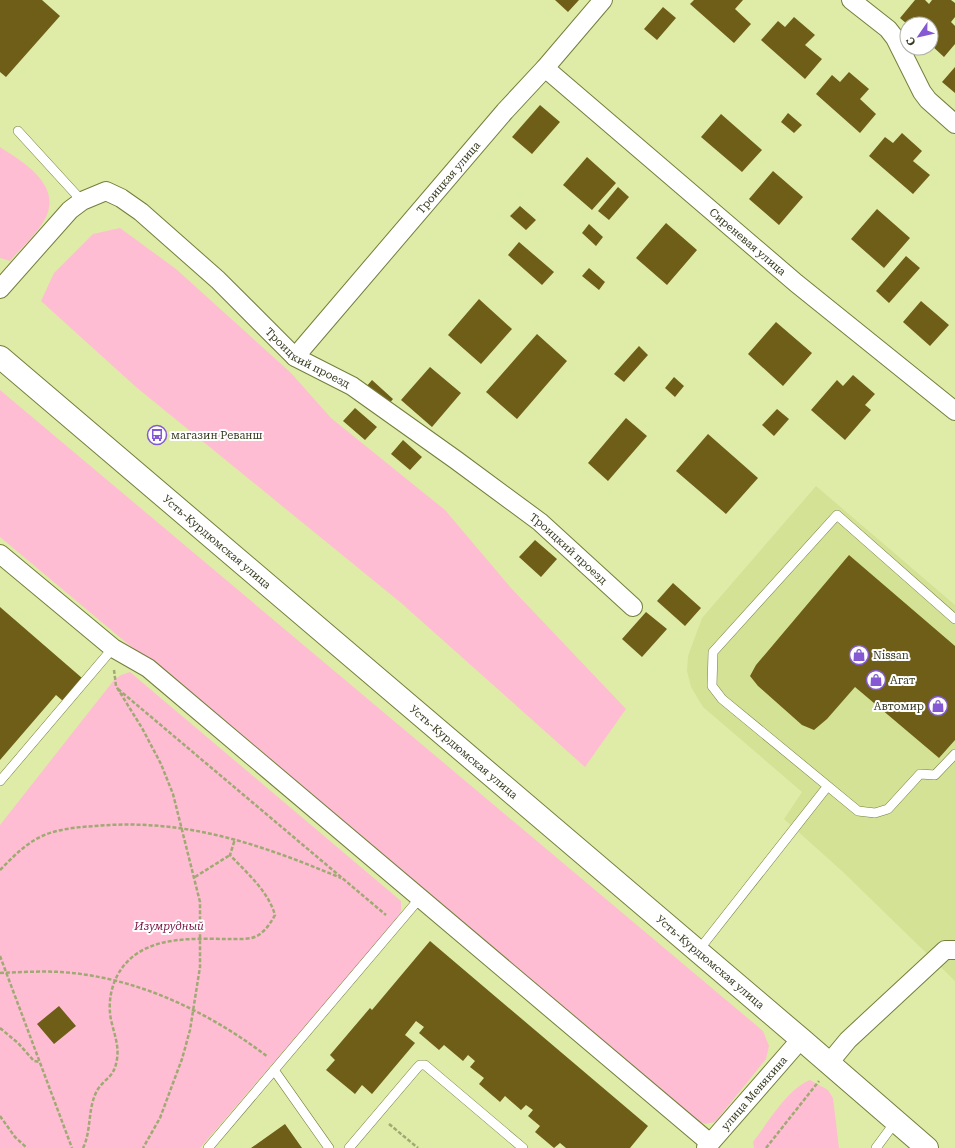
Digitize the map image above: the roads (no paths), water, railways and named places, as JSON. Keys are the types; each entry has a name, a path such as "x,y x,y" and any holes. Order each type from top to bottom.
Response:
{"main road":[{"name":"Усть-Курдюмская улица","path":"0,356 927,1148"}],"street":[{"name":"Троицкая улица","path":"295,357 500,117 545,68 603,0"},
{"path":"851,0 888,29 895,38 922,92 928,100 955,124"},
{"name":"Сиреневая улица","path":"545,68 796,283 955,411"},
{"name":"Троицкий проезд","path":"0,289 70,210 82,200 106,191 121,198 141,212 218,280 295,357 352,386 540,522 633,607"},
{"path":"0,554 113,648 148,668 711,1146"},
{"path":"829,1063 848,1040 945,950 955,950"},
{"name":"улица Менякина","path":"711,1146 801,1039"}],"lane":[{"path":"18,131 82,200"},
{"path":"955,619 837,515 713,652 712,686 722,699 858,811 875,813 888,809 920,774 935,775 955,754"},
{"path":"0,781 113,648"},
{"path":"698,951 827,787"},
{"path":"208,1148 420,898"},
{"path":"349,1148 420,1065 425,1065 523,1148"},
{"path":"276,1068 329,1148"},
{"path":"876,1148 896,1121"}],"place":[{"name":"магазин Реванш","path":"157,435"},
{"name":"Nissan","path":"859,655"},
{"name":"Агат","path":"876,680"},
{"name":"Автомир","path":"938,706"}],"park label":[{"name":"Изумрудный","path":"169,926"}]}
